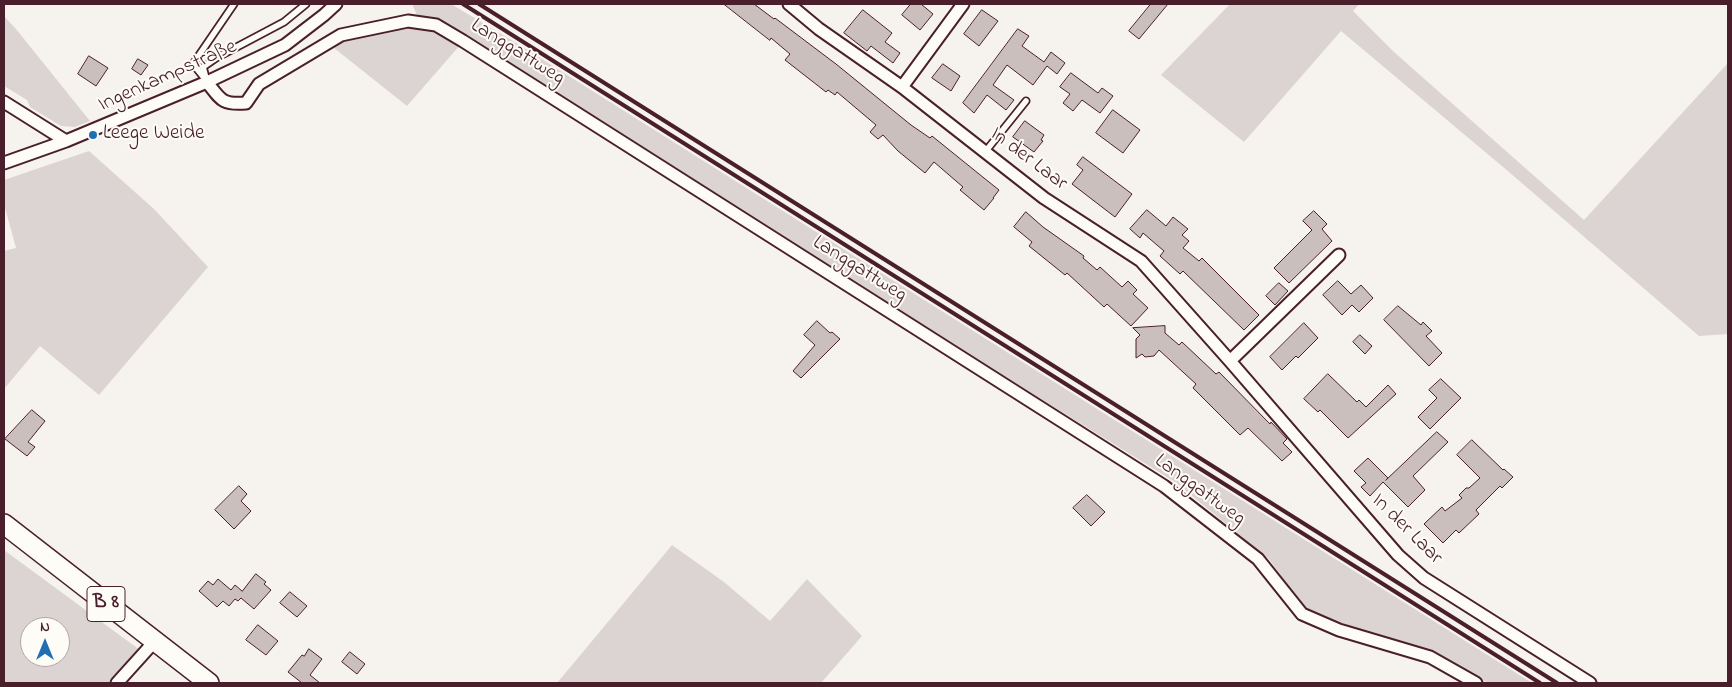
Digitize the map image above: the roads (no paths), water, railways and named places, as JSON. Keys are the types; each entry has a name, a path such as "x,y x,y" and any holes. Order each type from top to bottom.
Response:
{"main road":[{"name":"B 8","path":"4,524 209,683"}],"street":[{"name":"Ingenkampstraße","path":"4,163 66,142 207,82 285,45 336,4"},
{"name":"In der Laar","path":"789,4 820,29 902,86 1044,198 1141,262 1398,554 1424,578 1590,683"},
{"path":"902,86 963,4"},
{"name":"Langgattweg","path":"207,82 219,98 230,104 246,103 260,84 341,34 408,21 436,25 472,46 1164,486 1258,559 1302,614 1339,630 1430,657 1476,683"},
{"path":"4,102 66,142"},
{"path":"1230,361 1339,255"},
{"path":"117,683 154,642"}],"lane":[{"path":"207,82 193,64 234,4"},
{"path":"207,82 202,67 284,22 306,4"},
{"path":"985,152 1026,101"}],"railway":[{"path":"463,4 1540,683"},
{"path":"479,4 1557,683"}],"place":[{"name":"Leege Weide","path":"93,135"}]}
